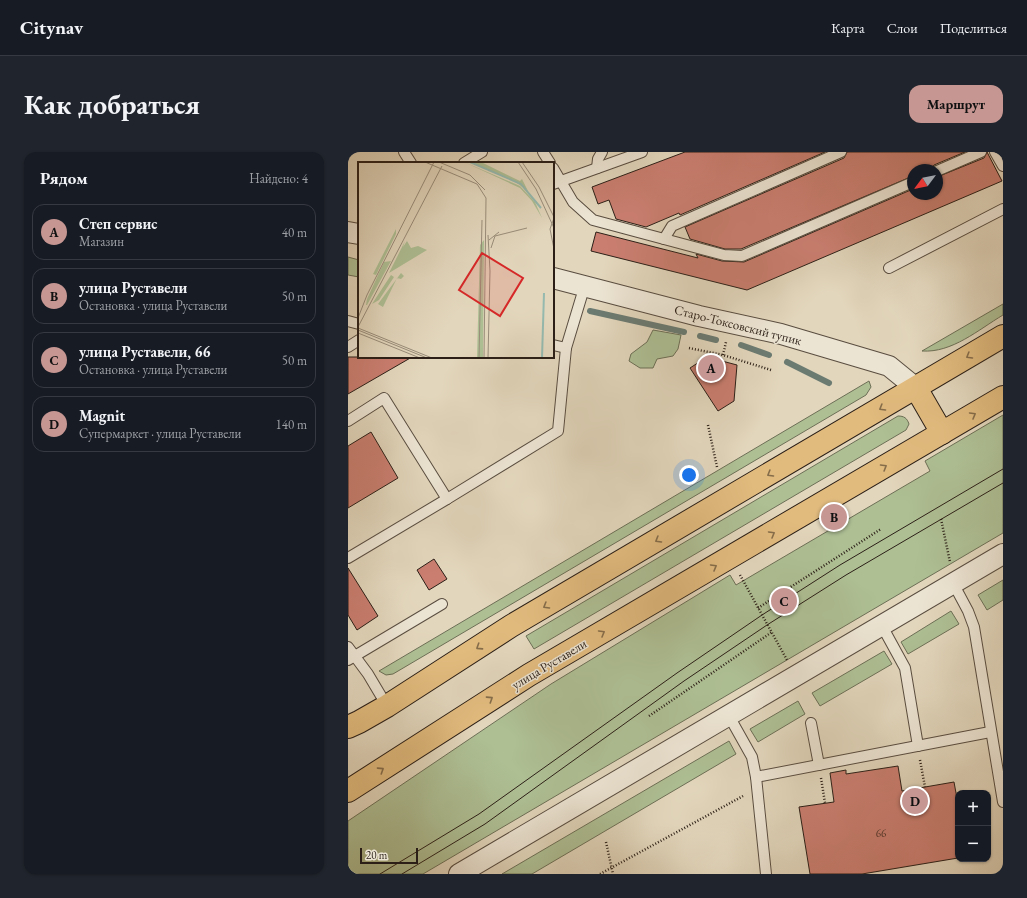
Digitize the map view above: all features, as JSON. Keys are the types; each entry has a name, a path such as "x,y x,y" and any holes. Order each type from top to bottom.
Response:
{"main road":[{"path":"354,724 387,706 511,626 1003,336"},
{"path":"916,388 942,433"},
{"name":"улица Руставели","path":"348,791 529,675 1003,397"}],"street":[{"path":"348,232 358,234"},
{"name":"Старо-Токсовский тупик","path":"554,278 585,285 699,316 781,334 888,366 916,388"},
{"path":"459,874 1003,554"}],"lane":[{"path":"404,152 410,162"},
{"path":"466,162 482,152"},
{"path":"543,152 549,162"},
{"path":"597,168 598,159 602,152"},
{"path":"557,182 642,152"},
{"path":"664,239 672,226 841,152"},
{"path":"943,168 981,152"},
{"path":"995,152 1003,166"},
{"path":"554,172 557,182 573,202 593,220 724,255 742,256 907,185"},
{"path":"889,268 1003,209"},
{"path":"348,558 558,431 566,348 585,285"},
{"path":"348,321 358,324"},
{"path":"348,347 358,341"},
{"path":"554,345 566,348"},
{"path":"348,421 384,398 447,499"},
{"path":"953,583 968,611 974,627 990,732 1003,802"},
{"path":"351,658 442,604"},
{"path":"882,626 905,668 918,746"},
{"path":"348,647 351,658 368,674 387,706"},
{"path":"729,716 752,757 756,777 766,874"},
{"path":"811,723 819,765"},
{"path":"756,777 990,732"}],"path":[{"path":"689,348 723,355 771,370"},
{"path":"708,425 717,467"},
{"path":"940,519 949,552 953,583"},
{"path":"758,608 881,529"},
{"path":"740,575 787,660"},
{"path":"649,716 772,632"},
{"path":"920,758 925,787"},
{"path":"822,784 825,803"},
{"path":"600,874 757,788"},
{"path":"606,842 613,874"}],"green space":[{"path":"348,257 358,260 358,277 348,275"},
{"path":"1003,304 1003,315 974,334 944,348 933,351 922,351"},
{"path":"653,330 681,335 678,349 673,356 657,359 653,368 640,368 629,361 631,354 647,342"},
{"path":"869,381 871,387 866,395 393,674 386,675 379,671"},
{"path":"1003,415 1003,533 423,874 348,874 348,821 551,684 730,575 736,585 930,471 925,461"},
{"path":"898,416 904,417 907,420 909,424 906,430 534,649 526,636"},
{"path":"1003,580 1003,600 987,610 978,595"},
{"path":"951,611 959,624 908,654 901,642"},
{"path":"884,651 892,664 820,706 812,693"},
{"path":"798,701 805,714 758,742 750,729"},
{"path":"729,741 736,754 532,874 502,874"}],"building":[{"path":"685,152 825,152 680,215 679,213 646,227 616,219 609,200 598,204 592,187"},
{"path":"847,152 965,152 936,164 907,164 907,179 741,249 725,249 690,239 685,227 844,158"},
{"path":"987,152 1002,181 747,290 591,251 596,232 698,258 696,254 722,261 744,262 907,192 907,200 943,200 943,175 984,158"},
{"path":"348,357 410,358 348,394"},
{"path":"707,357 737,365 734,401 718,411 690,368"},
{"path":"371,432 398,478 348,508 348,446"},
{"path":"434,559 447,579 429,590 417,570"},
{"path":"348,568 378,616 357,630 348,615"},
{"path":"898,766 902,791 954,782 955,790 955,858 862,874 810,874 799,807 834,802 830,773 846,770 846,774"}],"waterway":[{"path":"590,311 684,332"},
{"path":"700,336 716,340"},
{"path":"741,345 769,355"},
{"path":"787,362 829,383"}],"tram line":[{"path":"380,874 479,814 677,673 762,615 840,565 1003,469"},
{"path":"402,874 485,824 684,681 767,625 846,575 1003,483"}],"place":[{"name":"Степ сервис","path":"711,368"},
{"name":"улица Руставели","path":"834,517"},
{"name":"улица Руставели, 66","path":"784,601"},
{"name":"Magnit","path":"915,801"}]}
